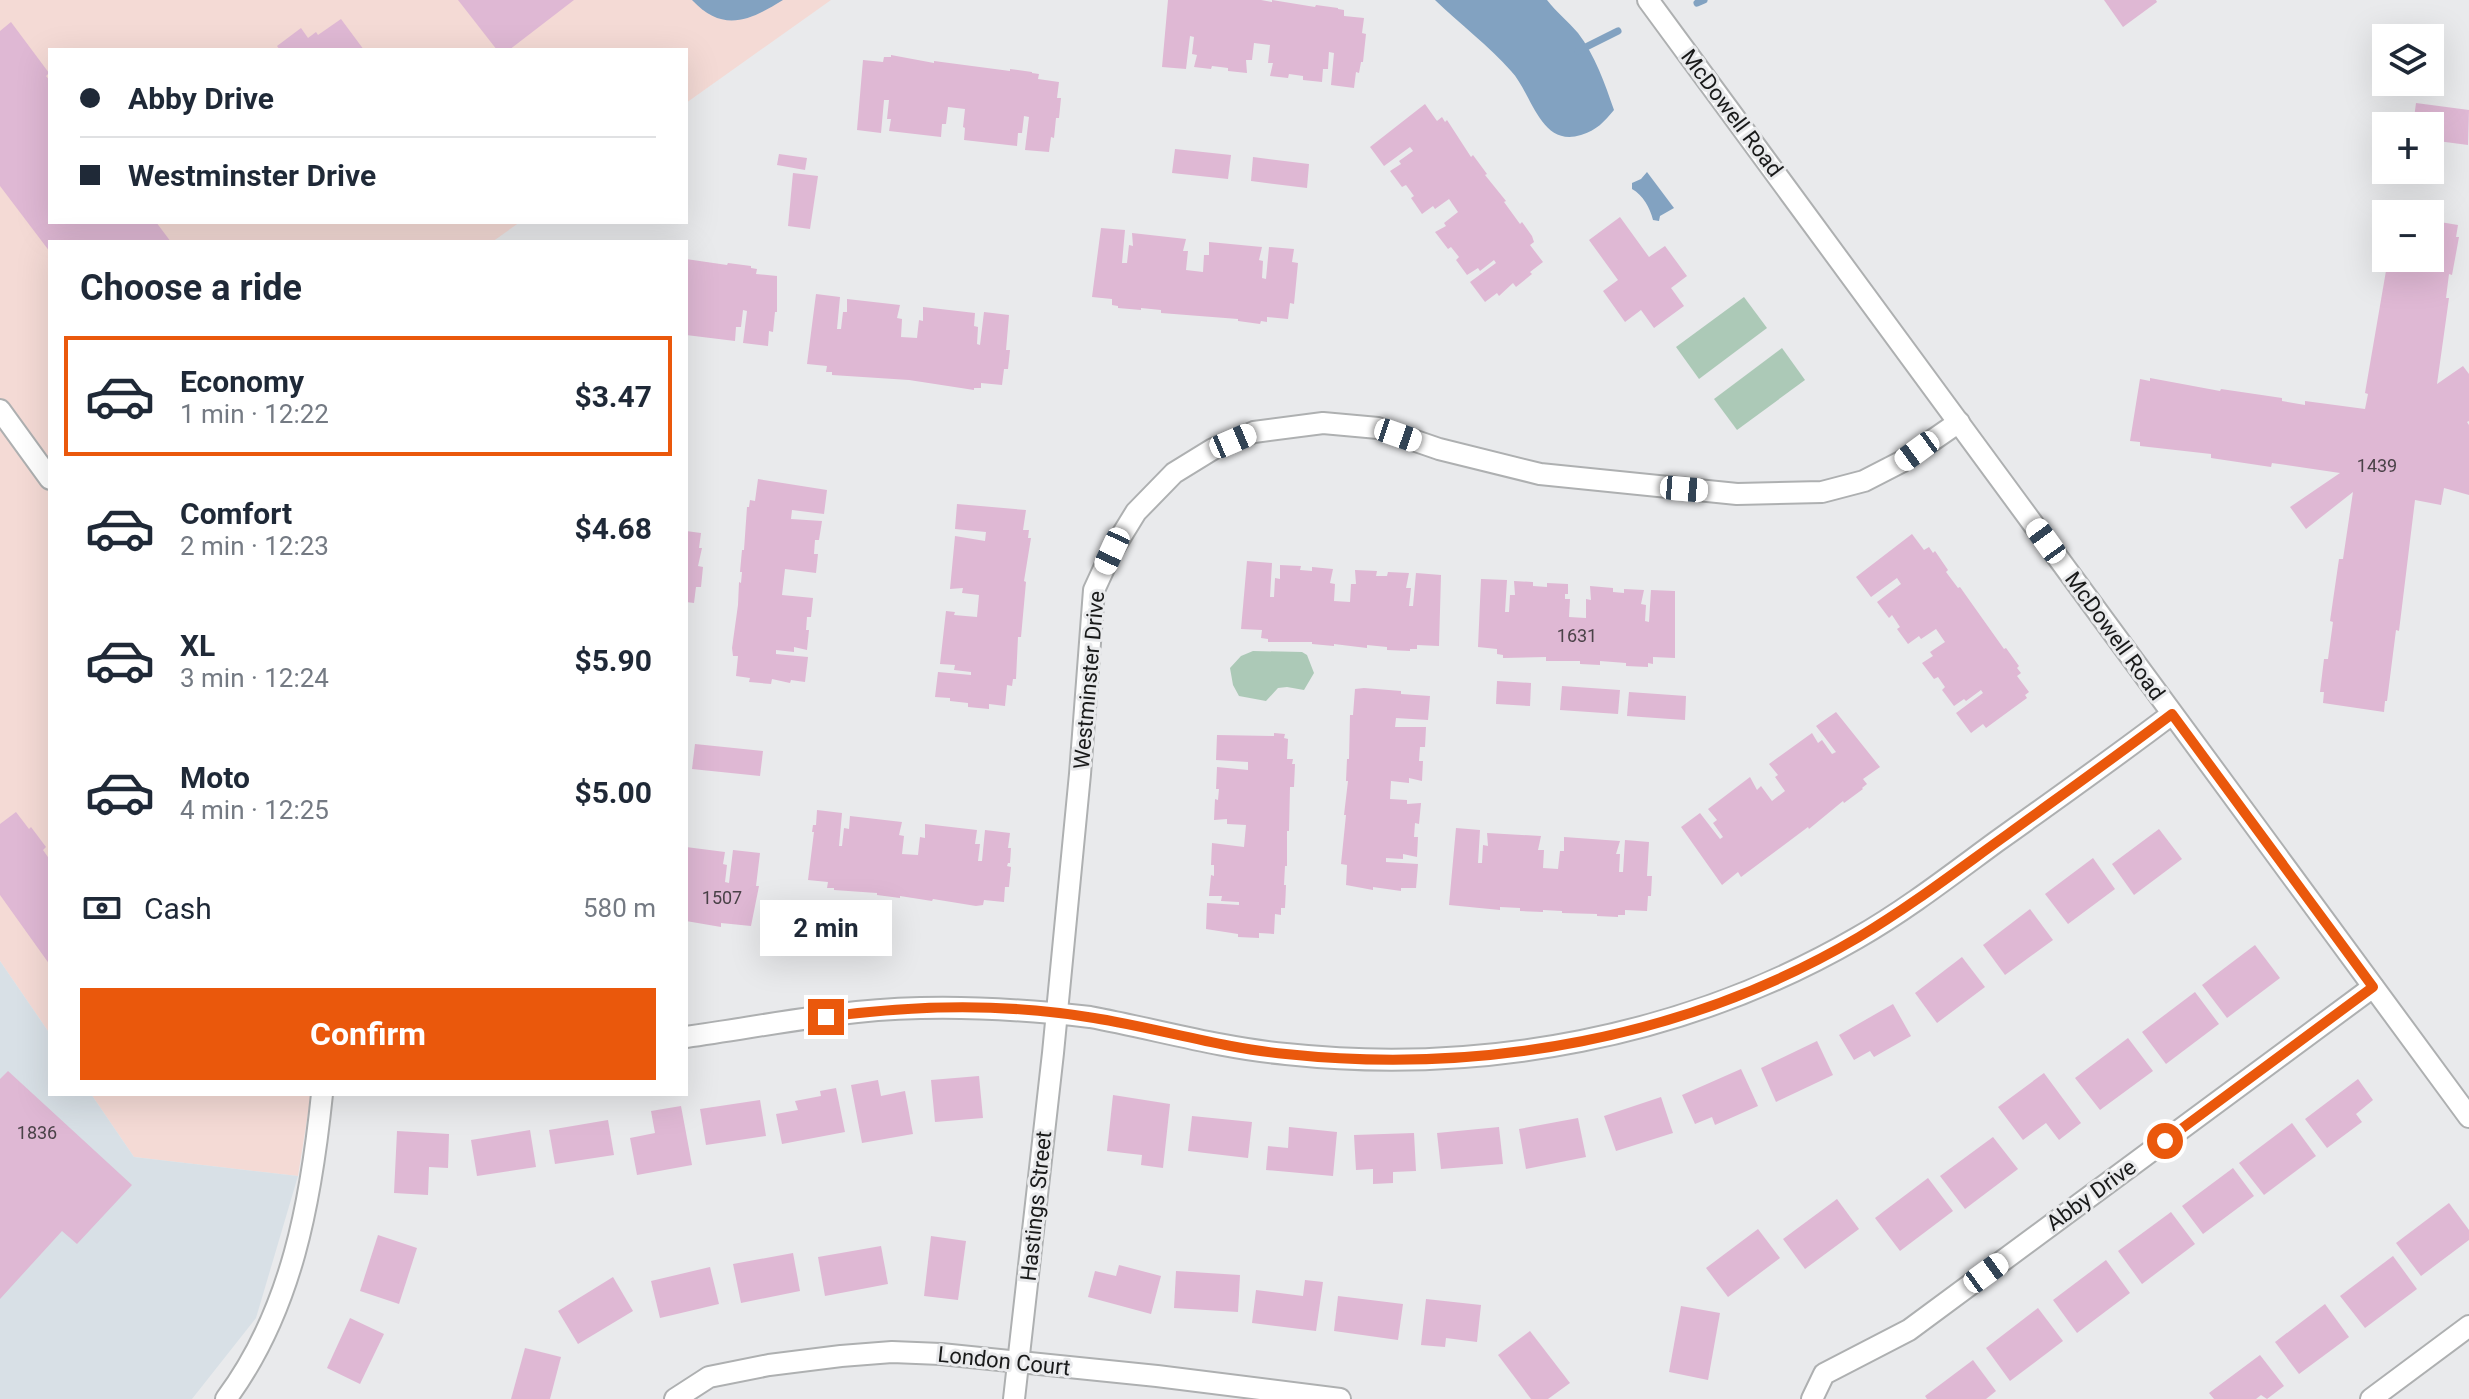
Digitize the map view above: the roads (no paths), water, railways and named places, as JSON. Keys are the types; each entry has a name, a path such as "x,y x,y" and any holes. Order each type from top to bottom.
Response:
{"street":[{"name":"McDowell Road","path":"1648,0 2469,1117"},
{"path":"0,410 48,476"},
{"name":"Westminster Drive","path":"1057,1013 1094,590 1112,551 1136,512 1174,473 1213,449 1254,432 1323,423 1378,428 1439,449 1540,474 1737,494 1822,492 1864,481 1901,462 1959,422"},
{"path":"688,1037 842,1014 987,1008 1057,1013 1136,1025 1257,1050 1372,1060 1444,1059 1518,1052 1635,1029 1746,991 1807,965 1857,938 1930,891 2172,714"},
{"name":"Abby Drive","path":"1812,1399 1824,1374 1909,1330 2373,987"},
{"name":"Hastings Street","path":"1014,1399 1057,1013"},
{"path":"226,1399 260,1343 278,1305 294,1258 304,1222 322,1096"},
{"path":"2371,1399 2469,1326"},
{"name":"London Court","path":"675,1399 709,1377 769,1365 892,1352 1019,1362 1340,1399"}],"water":[{"path":"692,0 783,0 759,14 725,20 703,10"},
{"path":"1435,0 1547,0 1590,51 1614,110 1587,133 1567,137 1556,134 1538,116 1511,71"},
{"path":"1647,172 1674,208 1660,216 1659,221 1653,220 1646,202 1632,189 1632,183"}],"waterway":[{"path":"1697,3 1704,0"},
{"path":"1578,51 1618,31"}]}
